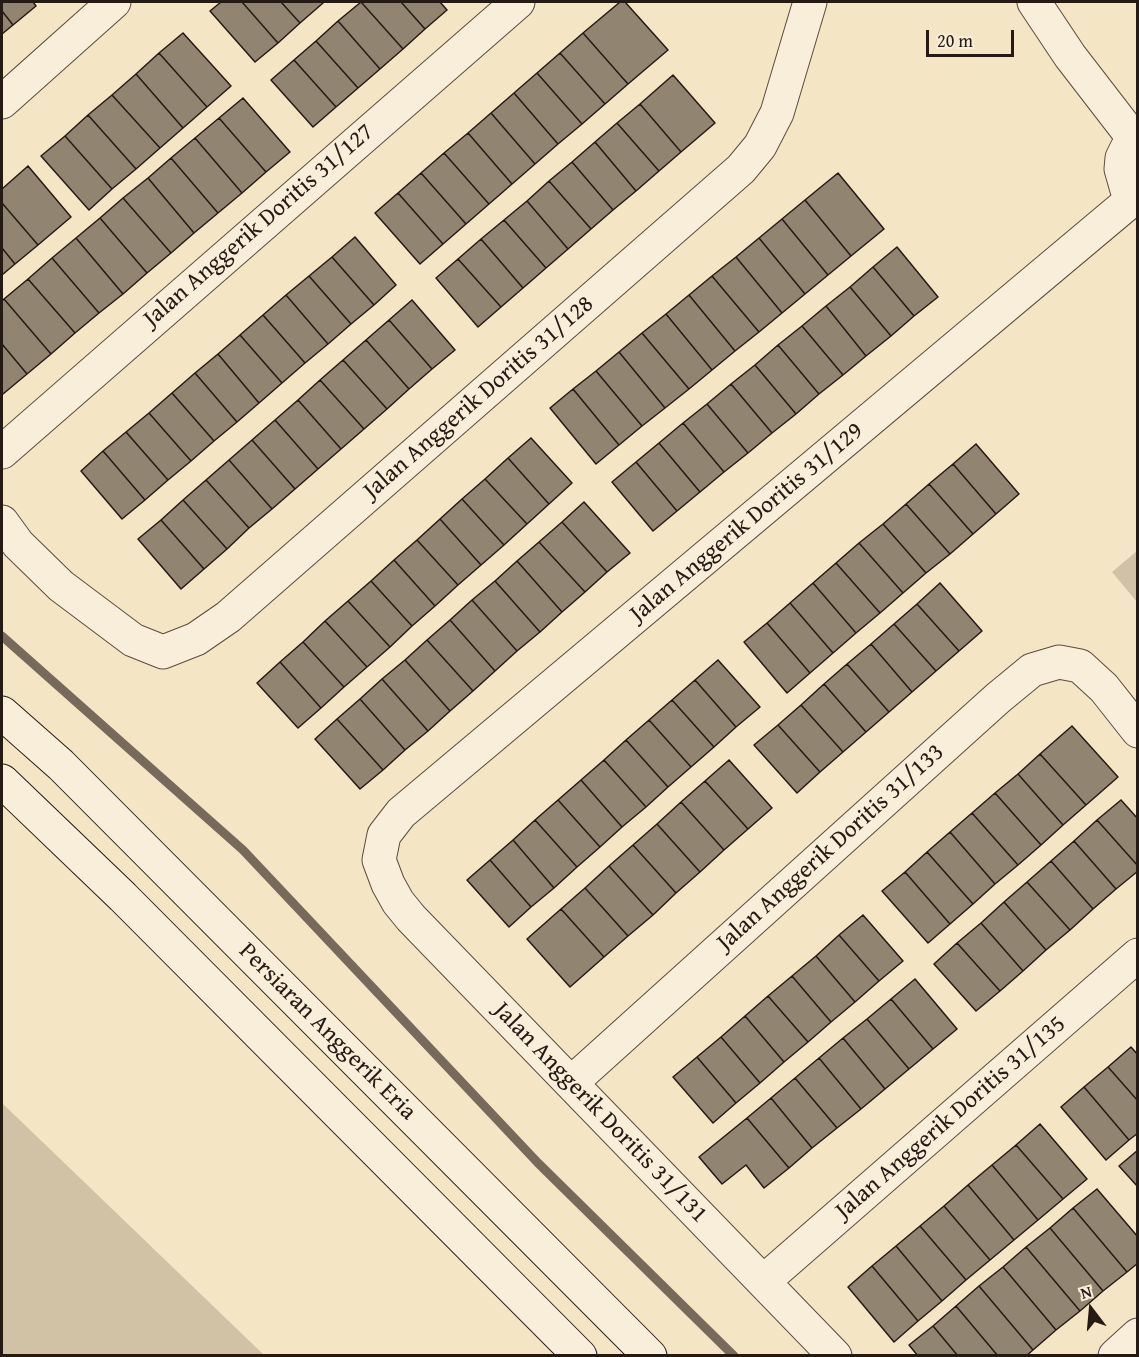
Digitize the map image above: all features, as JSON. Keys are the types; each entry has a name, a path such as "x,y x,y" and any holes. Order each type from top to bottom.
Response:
{"street":[{"path":"2,102 114,2"},
{"name":"Jalan Anggerik Doritis 31/127","path":"2,452 518,2"},
{"name":"Jalan Anggerik Doritis 31/128","path":"2,522 18,543 61,586 133,640 163,652 196,639 228,617 741,169 760,146 777,112 810,2"},
{"path":"1034,2 1070,56 1136,138 1122,158 1121,169 1127,190 1136,199"},
{"name":"Jalan Anggerik Doritis 31/129","path":"379,860 384,836 401,813 1136,199"},
{"name":"Jalan Anggerik Doritis 31/133","path":"571,1083 998,698 1032,670 1059,662 1080,666 1104,688 1137,731"},
{"name":"Persiaran Anggerik Eria","path":"2,713 61,765 650,1356"},
{"name":"Persiaran Anggerik Eria","path":"2,781 123,897 580,1356"},
{"name":"Jalan Anggerik Doritis 31/131","path":"379,860 398,903 835,1356"},
{"name":"Jalan Anggerik Doritis 31/135","path":"764,1281 1137,955"},
{"path":"1115,1356 1137,1335"}],"shaded area":[{"path":"1137,551 1137,602 1112,572"},
{"path":"2,1103 264,1355 2,1355"}],"building":[{"path":"2,2 33,2 36,6 13,25 2,11"},
{"path":"221,2 242,2 278,43 255,62 210,11"},
{"path":"242,2 281,2 300,23 278,43"},
{"path":"281,2 321,2 323,3 300,23"},
{"path":"361,2 401,2 425,29 403,49"},
{"path":"361,2 403,49 380,69 338,21"},
{"path":"401,2 440,2 447,10 425,29"},
{"path":"620,2 625,2 668,50 628,84 583,33"},
{"path":"2,11 13,25 2,34"},
{"path":"338,21 380,69 358,88 316,41"},
{"path":"183,33 231,86 207,107 159,53"},
{"path":"583,33 628,84 605,104 560,53"},
{"path":"316,41 358,88 336,107 294,60"},
{"path":"159,53 207,107 183,128 136,74"},
{"path":"560,53 605,104 582,124 537,73"},
{"path":"294,60 336,107 313,127 271,80"},
{"path":"537,73 582,124 558,144 514,93"},
{"path":"136,74 183,128 160,148 112,95"},
{"path":"673,75 715,123 681,152 640,104"},
{"path":"514,93 558,144 535,164 491,113"},
{"path":"112,95 160,148 136,169 88,115"},
{"path":"243,98 290,152 266,172 219,118"},
{"path":"640,104 681,152 659,171 617,123"},
{"path":"491,113 535,164 512,184 468,133"},
{"path":"88,115 136,169 112,189 65,136"},
{"path":"219,118 266,172 242,193 195,138"},
{"path":"617,123 659,171 636,191 595,142"},
{"path":"468,133 512,184 489,204 444,153"},
{"path":"65,136 112,189 89,210 41,156"},
{"path":"195,138 242,193 218,213 171,158"},
{"path":"595,142 636,191 613,210 572,162"},
{"path":"444,153 489,204 466,224 421,173"},
{"path":"171,158 218,213 194,233 148,178"},
{"path":"572,162 613,210 591,229 549,181"},
{"path":"28,166 71,217 38,245 2,203 2,189"},
{"path":"421,173 466,224 443,244 398,193"},
{"path":"838,173 884,229 851,256 805,200"},
{"path":"148,178 194,233 171,253 123,198"},
{"path":"549,181 591,229 568,249 527,201"},
{"path":"398,193 443,244 420,264 375,213"},
{"path":"123,198 171,253 147,273 100,218"},
{"path":"805,200 851,256 828,275 782,219"},
{"path":"527,201 568,249 546,268 504,220"},
{"path":"2,203 38,245 15,264 2,248"},
{"path":"100,218 147,273 123,294 76,238"},
{"path":"782,219 828,275 805,294 759,238"},
{"path":"504,220 546,268 523,288 481,239"},
{"path":"355,237 396,285 374,305 332,257"},
{"path":"76,238 123,294 99,313 52,258"},
{"path":"759,238 805,294 782,313 736,257"},
{"path":"481,239 523,288 501,307 458,259"},
{"path":"897,247 938,297 914,316 873,267"},
{"path":"2,248 15,264 2,275"},
{"path":"332,257 374,305 351,324 309,276"},
{"path":"736,257 782,313 759,332 712,276"},
{"path":"52,258 99,313 75,333 28,279"},
{"path":"458,259 501,307 478,327 436,278"},
{"path":"873,267 914,316 891,336 850,287"},
{"path":"309,276 351,324 328,344 286,295"},
{"path":"712,276 759,332 735,351 689,295"},
{"path":"28,279 75,333 51,354 4,299"},
{"path":"850,287 891,336 866,356 826,306"},
{"path":"286,295 328,344 305,363 263,315"},
{"path":"689,295 735,351 712,370 666,314"},
{"path":"4,299 51,354 27,374 2,344 2,301"},
{"path":"412,300 455,350 432,369 389,320"},
{"path":"826,306 866,356 843,375 802,326"},
{"path":"666,314 712,370 689,389 642,333"},
{"path":"263,315 305,363 282,383 240,335"},
{"path":"389,320 432,369 409,389 366,340"},
{"path":"802,326 843,375 819,394 778,345"},
{"path":"642,333 689,389 665,408 619,352"},
{"path":"240,335 282,383 259,403 218,354"},
{"path":"366,340 409,389 387,409 343,360"},
{"path":"2,344 27,374 3,394 2,392"},
{"path":"778,345 819,394 796,414 755,365"},
{"path":"619,352 665,408 642,426 596,371"},
{"path":"218,354 259,403 237,422 195,373"},
{"path":"343,360 387,409 364,429 320,380"},
{"path":"755,365 796,414 772,433 731,384"},
{"path":"596,371 642,426 619,445 573,389"},
{"path":"195,373 237,422 214,441 172,393"},
{"path":"320,380 364,429 341,449 298,400"},
{"path":"731,384 772,433 748,453 707,404"},
{"path":"573,389 619,445 596,464 550,408"},
{"path":"172,393 214,441 191,461 149,413"},
{"path":"298,400 341,449 318,469 275,420"},
{"path":"707,404 748,453 724,472 683,423"},
{"path":"149,413 191,461 168,480 126,432"},
{"path":"275,420 318,469 295,489 252,440"},
{"path":"683,423 724,472 700,492 659,443"},
{"path":"126,432 168,480 145,500 103,451"},
{"path":"531,438 572,483 549,504 508,458"},
{"path":"252,440 295,489 272,509 229,460"},
{"path":"659,443 700,492 677,511 636,462"},
{"path":"976,444 1019,494 996,514 953,464"},
{"path":"103,451 145,500 122,519 81,471"},
{"path":"508,458 549,504 527,524 485,479"},
{"path":"229,460 272,509 249,528 206,480"},
{"path":"636,462 677,511 653,531 612,482"},
{"path":"953,464 996,514 973,534 929,484"},
{"path":"485,479 527,524 504,545 462,499"},
{"path":"206,480 249,528 227,549 183,500"},
{"path":"929,484 973,534 950,554 906,504"},
{"path":"462,499 504,545 481,565 440,519"},
{"path":"183,500 227,549 204,569 161,520"},
{"path":"584,502 630,553 607,572 562,522"},
{"path":"906,504 950,554 926,573 883,524"},
{"path":"440,519 481,565 458,585 417,540"},
{"path":"161,520 204,569 181,589 138,539"},
{"path":"562,522 607,572 585,592 539,542"},
{"path":"883,524 926,573 903,593 859,543"},
{"path":"417,540 458,585 435,606 394,560"},
{"path":"539,542 585,592 562,612 517,561"},
{"path":"859,543 903,593 880,613 836,563"},
{"path":"394,560 435,606 412,626 371,581"},
{"path":"517,561 562,612 540,632 495,581"},
{"path":"836,563 880,613 856,633 813,583"},
{"path":"371,581 412,626 390,647 348,601"},
{"path":"495,581 540,632 517,651 472,600"},
{"path":"813,583 856,633 833,653 790,603"},
{"path":"940,583 982,631 959,651 917,604"},
{"path":"472,600 517,651 495,671 450,620"},
{"path":"348,601 390,647 367,667 325,621"},
{"path":"790,603 833,653 810,673 767,623"},
{"path":"917,604 959,651 936,671 894,624"},
{"path":"450,620 495,671 473,691 427,640"},
{"path":"325,621 367,667 344,687 303,642"},
{"path":"767,623 810,673 787,693 744,642"},
{"path":"894,624 936,671 912,692 871,644"},
{"path":"427,640 473,691 450,711 405,660"},
{"path":"303,642 344,687 321,708 280,662"},
{"path":"871,644 912,692 889,712 847,664"},
{"path":"405,660 450,711 428,731 382,679"},
{"path":"718,660 760,707 736,727 695,680"},
{"path":"280,662 321,708 298,728 257,683"},
{"path":"847,664 889,712 866,732 824,684"},
{"path":"382,679 428,731 405,750 360,699"},
{"path":"695,680 736,727 714,747 672,700"},
{"path":"824,684 866,732 843,752 801,705"},
{"path":"360,699 405,750 383,770 337,719"},
{"path":"672,700 714,747 691,767 649,720"},
{"path":"801,705 843,752 820,772 778,725"},
{"path":"337,719 383,770 360,789 315,739"},
{"path":"649,720 691,767 668,787 626,740"},
{"path":"778,725 820,772 797,793 754,745"},
{"path":"1072,726 1118,777 1086,805 1040,754"},
{"path":"626,740 668,787 646,807 604,760"},
{"path":"1040,754 1086,805 1063,825 1018,774"},
{"path":"604,760 646,807 622,827 581,780"},
{"path":"729,760 772,808 748,829 705,781"},
{"path":"1018,774 1063,825 1041,845 995,793"},
{"path":"581,780 622,827 600,847 558,800"},
{"path":"705,781 748,829 724,850 681,802"},
{"path":"995,793 1041,845 1018,865 972,813"},
{"path":"558,800 600,847 577,867 535,820"},
{"path":"1121,800 1138,819 1138,866 1097,820"},
{"path":"681,802 724,850 700,872 657,824"},
{"path":"972,813 1018,865 995,884 950,832"},
{"path":"535,820 577,867 554,888 513,840"},
{"path":"1097,820 1138,866 1138,871 1116,889 1074,841"},
{"path":"657,824 700,872 676,893 633,845"},
{"path":"950,832 995,884 973,904 927,852"},
{"path":"513,840 554,888 531,907 490,860"},
{"path":"1074,841 1116,889 1093,909 1051,861"},
{"path":"633,845 676,893 653,915 609,866"},
{"path":"927,852 973,904 950,924 905,872"},
{"path":"490,860 531,907 509,927 467,880"},
{"path":"1051,861 1093,909 1070,930 1027,882"},
{"path":"609,866 653,915 628,936 585,888"},
{"path":"905,872 950,924 928,943 882,891"},
{"path":"1027,882 1070,930 1046,950 1004,902"},
{"path":"585,888 628,936 604,957 561,909"},
{"path":"1004,902 1046,950 1023,971 981,923"},
{"path":"561,909 604,957 570,987 527,939"},
{"path":"863,915 903,961 879,981 839,935"},
{"path":"981,923 1023,971 1000,991 957,943"},
{"path":"839,935 879,981 855,1002 816,956"},
{"path":"957,943 1000,991 976,1011 934,964"},
{"path":"816,956 855,1002 831,1022 792,976"},
{"path":"792,976 831,1022 808,1042 768,996"},
{"path":"915,979 957,1029 933,1049 891,999"},
{"path":"768,996 808,1042 784,1062 745,1016"},
{"path":"891,999 933,1049 909,1069 867,1019"},
{"path":"745,1016 784,1062 760,1083 721,1037"},
{"path":"867,1019 909,1069 885,1089 843,1038"},
{"path":"721,1037 760,1083 736,1103 697,1057"},
{"path":"843,1038 885,1089 861,1109 819,1058"},
{"path":"1131,1047 1138,1055 1138,1101 1108,1067"},
{"path":"697,1057 736,1103 713,1123 673,1077"},
{"path":"819,1058 861,1109 837,1128 795,1078"},
{"path":"1108,1067 1138,1101 1138,1133 1129,1140 1084,1087"},
{"path":"795,1078 837,1128 812,1148 771,1098"},
{"path":"1084,1087 1129,1140 1106,1160 1061,1107"},
{"path":"771,1098 812,1148 789,1168 747,1118"},
{"path":"747,1118 789,1168 764,1188 746,1165 722,1184 699,1157"},
{"path":"1040,1124 1087,1179 1063,1199 1016,1145"},
{"path":"1016,1145 1063,1199 1038,1220 992,1165"},
{"path":"1138,1150 1138,1187 1119,1166"},
{"path":"992,1165 1038,1220 1014,1240 968,1185"},
{"path":"968,1185 1014,1240 990,1260 944,1206"},
{"path":"1097,1189 1138,1237 1138,1263 1127,1272 1073,1208"},
{"path":"944,1206 990,1260 966,1280 920,1226"},
{"path":"1073,1208 1127,1272 1103,1291 1050,1228"},
{"path":"920,1226 966,1280 942,1301 896,1246"},
{"path":"1050,1228 1103,1291 1080,1311 1026,1247"},
{"path":"896,1246 942,1301 918,1321 872,1266"},
{"path":"1026,1247 1080,1311 1056,1330 1003,1267"},
{"path":"872,1266 918,1321 894,1342 848,1287"},
{"path":"1003,1267 1056,1330 1033,1350 979,1286"},
{"path":"979,1286 1033,1350 1026,1356 998,1356 956,1306"},
{"path":"956,1306 998,1356 958,1356 933,1326"},
{"path":"933,1326 958,1356 918,1356 909,1345"}],"waterway":[{"path":"2,636 243,850 538,1163 734,1356"}]}
